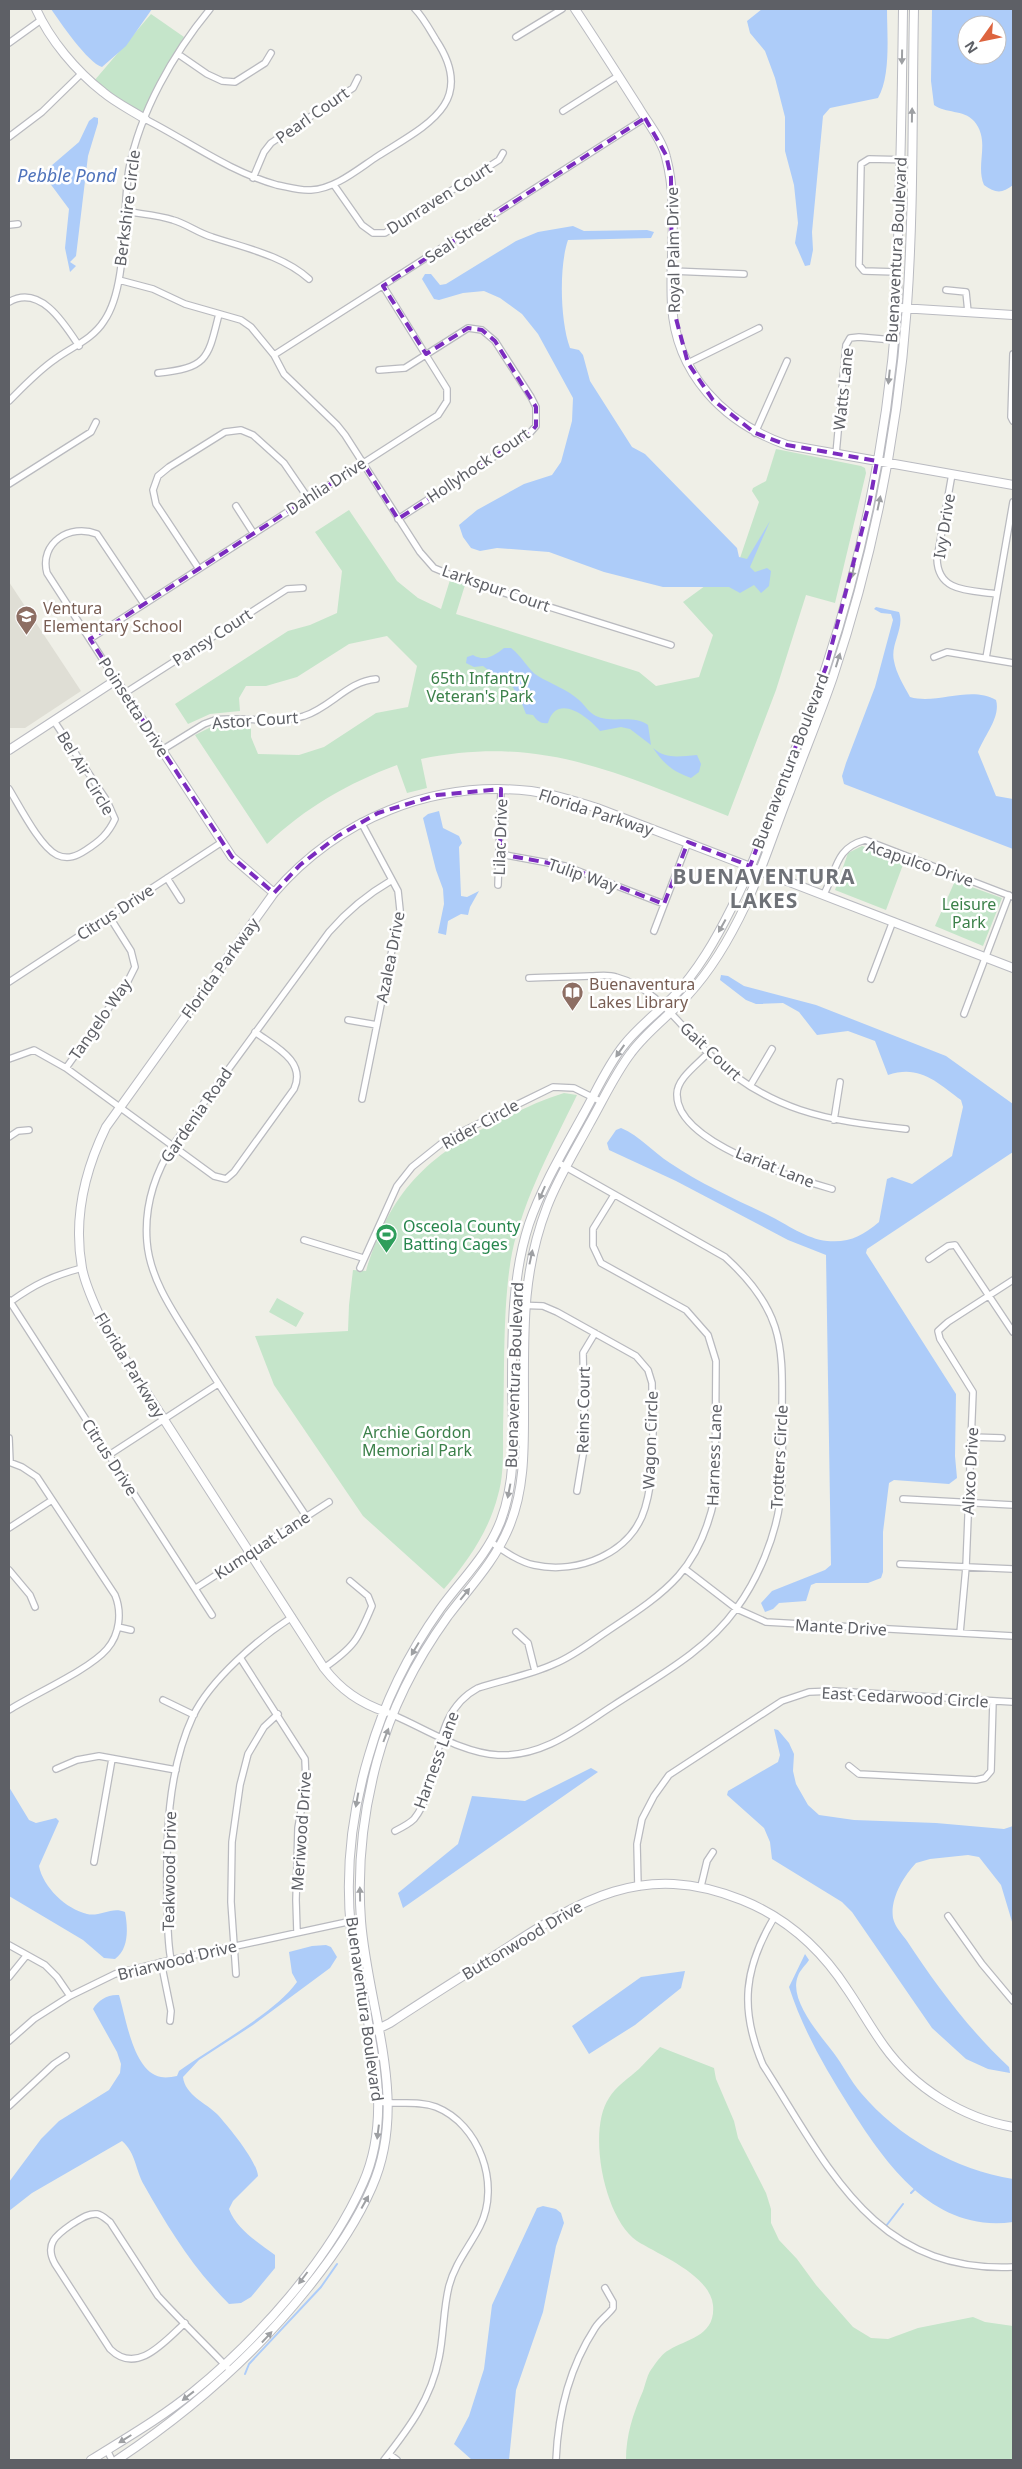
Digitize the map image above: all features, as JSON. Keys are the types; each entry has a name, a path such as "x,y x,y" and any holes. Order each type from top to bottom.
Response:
{"main road":[{"path":"36,9 41,20 82,73 104,93 145,119"},
{"name":"Royal Palm Drive","path":"575,9 645,118 666,155 674,204 673,317 679,342 688,363 713,400 738,422 755,433 787,445 1013,485"},
{"name":"Buenaventura Boulevard","path":"92,2460 189,2396 256,2334 290,2295 336,2231 358,2194 371,2164 378,2128 380,2102 369,2032 356,1969 350,1921 349,1870 360,1785 383,1711 412,1652 441,1608 491,1542 506,1503 512,1475 514,1305 517,1273 529,1224 542,1191 626,1042 678,992 703,959 739,894 826,667 846,600 877,461 897,308 903,9"},
{"name":"Buenaventura Boulevard","path":"117,2460 190,2409 232,2372 285,2317 331,2257 361,2209 381,2167 389,2127 390,2104 366,1967 361,1919 360,1870 366,1811 380,1751 393,1715 421,1657 447,1617 499,1548 511,1523 522,1479 524,1305 531,1253 551,1196 634,1048 698,984 710,967 748,901 833,676 862,576 887,462 906,308 912,146 914,9"},
{"path":"897,308 1013,316"},
{"path":"9,750 116,680"},
{"name":"Poinsetta Drive","path":"116,680 222,842 242,869 274,893"},
{"name":"Florida Parkway","path":"393,1715 361,1702 346,1692 324,1668 105,1328 88,1290 82,1268 78,1237 80,1201 93,1152 119,1107 274,893 300,865 319,849 361,822 416,800 464,790 501,789 532,791 558,796 688,842 1013,968"},
{"name":"Buttonwood Drive","path":"369,2032 378,2029 556,1916 589,1899 638,1887 673,1884 700,1886 736,1897 775,1916 806,1940 826,1959 885,2047 917,2081 954,2106 982,2118 1013,2127"}],"street":[{"name":"Berkshire Circle","path":"9,401 54,360 79,346 105,321 114,302 118,280 124,211 135,144 148,109 178,54 210,9"},
{"path":"145,119 215,160 253,178 290,188 311,190 334,185 421,129 438,115 451,94 451,72 443,50 415,9"},
{"path":"516,37 562,9"},
{"path":"9,42 41,20"},
{"path":"178,54 207,74 222,81 235,82 265,63 271,53"},
{"path":"9,138 42,112 82,73"},
{"path":"563,111 618,76"},
{"name":"Pearl Court","path":"253,178 264,152 271,143 353,88 358,78"},
{"name":"Seal Street","path":"274,355 645,118"},
{"path":"901,146 912,146"},
{"name":"Dunraven Court","path":"334,185 362,225 373,233 385,234 499,160 503,152"},
{"path":"897,272 864,271 859,265 861,164 869,160 911,160"},
{"path":"124,211 172,219 206,235 279,259 296,267 309,279"},
{"path":"9,225 18,224"},
{"path":"672,272 744,274"},
{"name":"Larkspur Court","path":"118,280 153,289 185,304 241,320 251,327 274,355 284,374 294,386 337,425 420,552 434,568 463,580 671,645"},
{"name":"Dahlia Drive","path":"90,639 438,414 443,408 447,401 447,390 383,286"},
{"path":"946,290 966,292 968,312"},
{"path":"9,302 20,296 34,299 48,307 64,324 79,346"},
{"path":"158,373 180,371 196,365 206,358 219,314"},
{"name":"Hollyhock Court","path":"398,518 522,439 536,426 536,407 531,397 495,341 482,330 468,328 426,354"},
{"path":"688,363 759,328"},
{"name":"Watts Lane","path":"836,454 846,345 850,338 859,337 892,340"},
{"path":"379,370 405,368 426,354"},
{"path":"1013,354 1013,421"},
{"path":"755,433 787,361"},
{"path":"9,484 91,432 96,422"},
{"path":"199,569 156,504 153,490 158,476 170,467 225,432 241,430 253,435 284,463 308,498"},
{"name":"Ivy Drive","path":"952,474 937,559 937,569 946,583 955,587 997,594"},
{"path":"986,658 1013,502"},
{"path":"236,506 254,534"},
{"name":"Poinsetta Drive","path":"116,680 47,573 45,554 52,543 78,529 97,534 144,604"},
{"name":"Pansy Court","path":"125,693 287,589 303,588"},
{"path":"934,657 947,652 1013,663"},
{"name":"Astor Court","path":"162,750 204,724 215,720 287,719 306,716 361,682 376,679"},
{"name":"Bel Air Circle","path":"9,789 44,843 55,854 66,857 77,856 99,842 109,832 115,819 107,801 54,721"},
{"name":"Lilac Drive","path":"498,885 501,789"},
{"name":"Azalea Drive","path":"361,822 398,891 400,910 362,1099"},
{"name":"Acapulco Drive","path":"824,894 841,854 855,843 866,840 1011,896"},
{"name":"Citrus Drive","path":"9,982 222,842"},
{"path":"654,931 688,842"},
{"name":"Tulip Way","path":"500,854 565,866 664,904"},
{"path":"167,878 182,900"},
{"name":"Gardenia Road","path":"306,1516 218,1384 165,1297 152,1265 147,1243 147,1211 151,1191 162,1162 173,1145 329,932 346,912 370,893 392,880"},
{"path":"964,1014 1011,896"},
{"name":"Tangelo Way","path":"66,1068 128,981 135,967 131,951 109,916"},
{"path":"871,980 893,921"},
{"name":"Gait Court","path":"529,978 614,976 638,984 664,1005 708,1053 750,1086 786,1106 834,1120 906,1129"},
{"path":"348,1020 377,1025"},
{"path":"9,1058 34,1050 66,1068 214,1176 226,1179 234,1172 298,1080 296,1067 288,1056 255,1032"},
{"path":"750,1086 772,1049"},
{"name":"Lariat Lane","path":"708,1053 682,1081 676,1094 680,1112 692,1126 748,1160 832,1189"},
{"path":"834,1120 840,1082"},
{"name":"Rider Circle","path":"360,1268 397,1186 412,1167 447,1139 554,1087 574,1088 602,1102"},
{"path":"9,1137 18,1131 29,1130"},
{"name":"Trotters Circle","path":"393,1715 470,1750 498,1755 526,1754 554,1744 685,1659 711,1638 737,1609 768,1551 780,1502 782,1367 775,1327 755,1289 725,1257 557,1162"},
{"name":"Harness Lane","path":"395,1831 413,1820 423,1805 442,1737 457,1703 465,1694 478,1688 554,1664 573,1654 658,1598 685,1569 704,1535 715,1496 716,1361 708,1335 686,1310 601,1263 593,1246 593,1229 614,1195"},
{"path":"304,1240 364,1258"},
{"path":"929,1259 948,1246 955,1245 1013,1332"},
{"path":"9,1301 45,1279 82,1268"},
{"path":"990,1295 1013,1280"},
{"name":"Alixco Drive","path":"960,1633 966,1567 974,1392 940,1339 938,1331 948,1322 990,1295"},
{"name":"Citrus Drive","path":"9,1301 212,1614"},
{"name":"Wagon Circle","path":"491,1542 533,1565 553,1568 578,1566 610,1553 626,1540 645,1509 651,1480 652,1383 648,1370 636,1356 543,1306 514,1305"},
{"name":"Reins Court","path":"577,1491 585,1443 583,1353 595,1333"},
{"path":"109,1455 164,1421 218,1384"},
{"path":"971,1437 1002,1438"},
{"path":"9,1438 10,1462 37,1477 115,1594 119,1608 118,1627 111,1644 97,1658 9,1710"},
{"path":"904,1499 1013,1505"},
{"path":"9,1528 52,1500"},
{"name":"Kumquat Lane","path":"196,1588 329,1502"},
{"path":"900,1564 1013,1569"},
{"name":"Mante Drive","path":"685,1569 737,1609 766,1622 1013,1636"},
{"path":"9,1570 30,1595 34,1606"},
{"path":"324,1668 348,1651 359,1638 372,1606 368,1596 350,1580"},
{"name":"Teakwood Drive","path":"171,1960 168,1941 166,1850 176,1770 194,1715 219,1679 273,1629 292,1617"},
{"path":"118,1627 131,1630"},
{"path":"516,1632 528,1643 535,1671"},
{"name":"Meriwood Drive","path":"241,1659 278,1714 305,1759 306,1783 298,1828 297,1932"},
{"name":"East Cedarwood Circle","path":"638,1887 637,1844 642,1819 654,1796 670,1775 782,1701 809,1692 834,1691 1013,1702"},
{"path":"162,1700 194,1715"},
{"path":"849,1766 859,1774 976,1780 985,1778 991,1771 993,1701"},
{"path":"236,1974 232,1842 240,1785 248,1754 264,1727 278,1714"},
{"path":"56,1769 77,1760 99,1756 176,1770"},
{"path":"94,1862 112,1759"},
{"path":"700,1886 707,1861 713,1852"},
{"path":"775,1916 755,1952 746,1992 753,2043 763,2064 842,2187 867,2215 899,2240 926,2254 954,2263 990,2268 1013,2267"},
{"path":"948,1916 982,1964 1013,2001"},
{"name":"Briarwood Drive","path":"9,2041 34,2019 70,1996 115,1974 161,1962 361,1919"},
{"path":"9,1945 45,1965 57,1977 70,1996"},
{"path":"9,1977 26,1956"},
{"path":"161,1962 171,2011 170,2022"},
{"path":"9,2106 54,2064 66,2056"},
{"path":"380,2102 390,2104 423,2104 451,2114 462,2124 480,2152 488,2186 487,2209 450,2283 443,2310 439,2357 431,2386 424,2404 411,2426 384,2460"},
{"path":"185,2323 145,2357 132,2360 121,2357 110,2349 55,2264 50,2253 53,2240 59,2233 87,2215 103,2216 110,2222 158,2296 185,2323 225,2364 232,2372"},
{"path":"556,2460 562,2402 568,2381 596,2325 613,2308 613,2302 605,2288"},
{"path":"107,2450 112,2460"},
{"path":"389,2454 397,2460"}],"highlighted area":[{"path":"645,118 666,155 671,177 672,304 688,363 713,400 755,433 787,445 877,461 870,500 826,667 750,866 688,842 664,904 565,866 500,854 501,789 437,795 378,813 338,836 300,865 274,893 232,857 90,639 363,463 398,519 529,434 536,426 536,407 495,341 482,330 468,328 426,354 383,286"}],"shaded area":[{"name":"Ventura Elementary School","path":"9,582 81,691 25,728 9,728"}],"green space":[{"path":"151,14 184,37 143,115 94,81"},
{"name":"65th Infantry Veteran's Park","path":"776,449 861,466 865,468 866,473 835,603 806,595 776,690 728,816 651,786 579,762 543,755 505,751 465,753 421,759 427,788 407,793 397,765 361,780 312,808 267,844 195,735 215,725 251,724 251,737 258,754 299,755 324,747 376,713 408,707 417,666 387,636 349,644 297,677 266,686 246,686 239,698 240,711 210,714 188,724 175,704 288,631 310,625 337,613 342,571 315,532 349,510 397,581 418,598 441,609 450,580 465,585 456,614 639,672 656,686 699,677 713,635 683,602 739,561 759,502 752,491 753,488 766,481"},
{"path":"862,846 904,862 886,910 835,890 848,853"},
{"name":"Leisure Park","path":"955,881 1002,898 983,946 935,926"},
{"name":"Archie Gordon Memorial Park","path":"564,1093 577,1095 532,1192 517,1232 512,1253 505,1318 503,1463 500,1487 489,1521 477,1545 444,1589 363,1516 274,1385 255,1336 348,1331 353,1270 366,1271 387,1219 415,1179 432,1162 474,1133 531,1105"},
{"path":"277,1298 304,1313 296,1327 269,1312"},
{"path":"660,2047 714,2068 716,2079 734,2121 738,2138 766,2193 771,2209 771,2223 779,2240 853,2327 871,2338 888,2339 918,2328 973,2317 985,2322 1013,2326 1013,2460 626,2460 627,2442 631,2425 651,2370 667,2351 692,2339 705,2330 710,2324 713,2315 710,2294 703,2284 670,2259 637,2241 625,2230 608,2195 602,2173 599,2131 603,2112 609,2098"}],"water":[{"path":"51,9 152,9 126,46 102,67 89,58"},
{"path":"762,9 887,9 887,67 878,98 830,108 823,116 812,232 813,250 810,265 805,266 795,243 798,223 794,185 785,151 785,117 775,78 765,51 750,33 747,21"},
{"path":"932,9 1013,9 1013,185 999,191 992,190 984,185 981,169 981,136 974,121 960,113 944,110 934,105 931,81"},
{"name":"Pebble Pond","path":"94,117 98,118 98,123 88,156 76,256 70,262 76,266 70,272 65,248 69,209 44,172 79,142 89,121"},
{"path":"573,226 584,231 647,230 654,232 651,238 568,240 563,264 562,294 564,323 570,348 579,350 583,355 590,381 632,447 645,454 737,548 739,557 747,559 770,521 750,567 755,572 767,568 771,571 769,586 761,593 754,585 740,593 729,587 663,587 604,572 549,552 497,548 480,551 471,548 463,537 459,525 477,510 524,484 552,475 561,462 572,421 573,398 538,334 522,314 500,298 484,291 463,293 439,300 434,299 422,279 425,274 431,274 440,285 446,284 516,241 538,232"},
{"path":"876,607 899,612 900,624 893,655 898,675 910,697 931,699 975,694 996,700 997,706 994,720 978,752 996,796 1013,799 1013,849 844,784 842,776 875,687 893,620 891,614 881,613 874,609"},
{"path":"504,648 511,648 534,673 574,696 596,716 609,719 636,720 648,725 651,745 630,729 621,727 600,731 588,719 573,710 565,708 558,709 552,714 548,723 541,722 533,715 526,714 522,704 517,701 514,689 501,677 502,675 495,675 483,666 474,667 466,663 467,657 473,655 485,658"},
{"path":"653,748 669,756 697,755 701,764 699,772 691,778 679,773 665,763"},
{"path":"439,811 443,828 459,836 462,843 459,847 461,896 467,897 479,891 470,907 468,915 461,914 448,921 446,935 438,933 444,904 443,889 436,870 423,818 428,814"},
{"path":"721,975 728,976 744,986 816,1005 946,1056 1013,1104 1013,1152 867,1249 866,1253 956,1394 955,1456 957,1478 949,1484 894,1480 889,1483 883,1532 883,1572 881,1578 868,1583 816,1583 811,1585 806,1601 779,1603 773,1609 765,1612 761,1603 772,1591 825,1570 831,1565 826,1255 788,1240 676,1181 609,1150 607,1143 616,1130 621,1128 634,1135 682,1171 718,1191 797,1231 819,1240 842,1241 861,1235 879,1222 887,1179 892,1177 912,1184 952,1156 963,1107 961,1100 944,1087 918,1073 899,1072 888,1075 875,1041 848,1031 817,1035 799,1012 783,1003 756,1004 746,1000 720,980"},
{"path":"774,1729 778,1730 789,1743 794,1754 793,1771 796,1784 808,1805 819,1815 854,1820 936,1823 1004,1829 1013,1826 1013,1925 1001,1885 979,1857 968,1855 930,1859 916,1863 898,1889 893,1911 893,1918 897,1927 929,1974 967,2023 1009,2067 1010,2073 988,2069 966,2059 932,2028 852,1912 842,1902 772,1859 770,1842 764,1828 727,1795 728,1791 778,1762 780,1755"},
{"path":"591,1768 598,1772 403,1908 398,1893 458,1844 472,1796 525,1801"},
{"path":"9,1787 29,1820 36,1823 56,1818 59,1821 39,1866 41,1874 50,1889 71,1907 87,1914 92,1915 115,1910 125,1912 127,1931 125,1944 120,1955 115,1959 104,1958 83,1940 9,1896"},
{"path":"326,1945 331,1947 337,1957 330,1968 253,2025 199,2060 183,2077 192,2094 217,2114 235,2135 253,2162 258,2176 233,2201 229,2209 243,2229 275,2255 275,2268 251,2297 241,2303 229,2304 192,2262 144,2185 133,2156 122,2141 32,2193 9,2211 9,2182 41,2139 59,2121 109,2090 120,2073 121,2064 117,2052 93,2009 101,2000 119,1995 137,2055 151,2073 161,2077 177,2076 179,2071 259,2017 287,1994 297,1982 292,1973 289,1952 312,1946"},
{"path":"805,1954 809,1960 801,1970 796,1985 801,2006 857,2088 892,2124 929,2149 970,2168 1013,2179 1013,2222 985,2223 959,2217 936,2205 915,2190 879,2150 863,2128 823,2063 795,2003 789,1987"},
{"path":"685,1971 681,1988 635,2025 589,2054 572,2026 641,1977"},
{"path":"543,2206 556,2209 561,2213 564,2223 556,2246 543,2312 516,2390 509,2460 472,2460 454,2444 469,2416 484,2369 492,2305 537,2208"}],"waterway":[{"path":"911,2193 914,2190"},
{"path":"886,2226 903,2204"},
{"path":"245,2374 249,2364 321,2287 337,2264"}],"place":[{"name":"Ventura Elementary School","path":"27,636"},
{"name":"Buenaventura Lakes Library","path":"573,1012"},
{"name":"Osceola County Batting Cages","path":"387,1254"}],"district":[{"name":"BUENAVENTURA LAKES","path":"764,888"}]}
